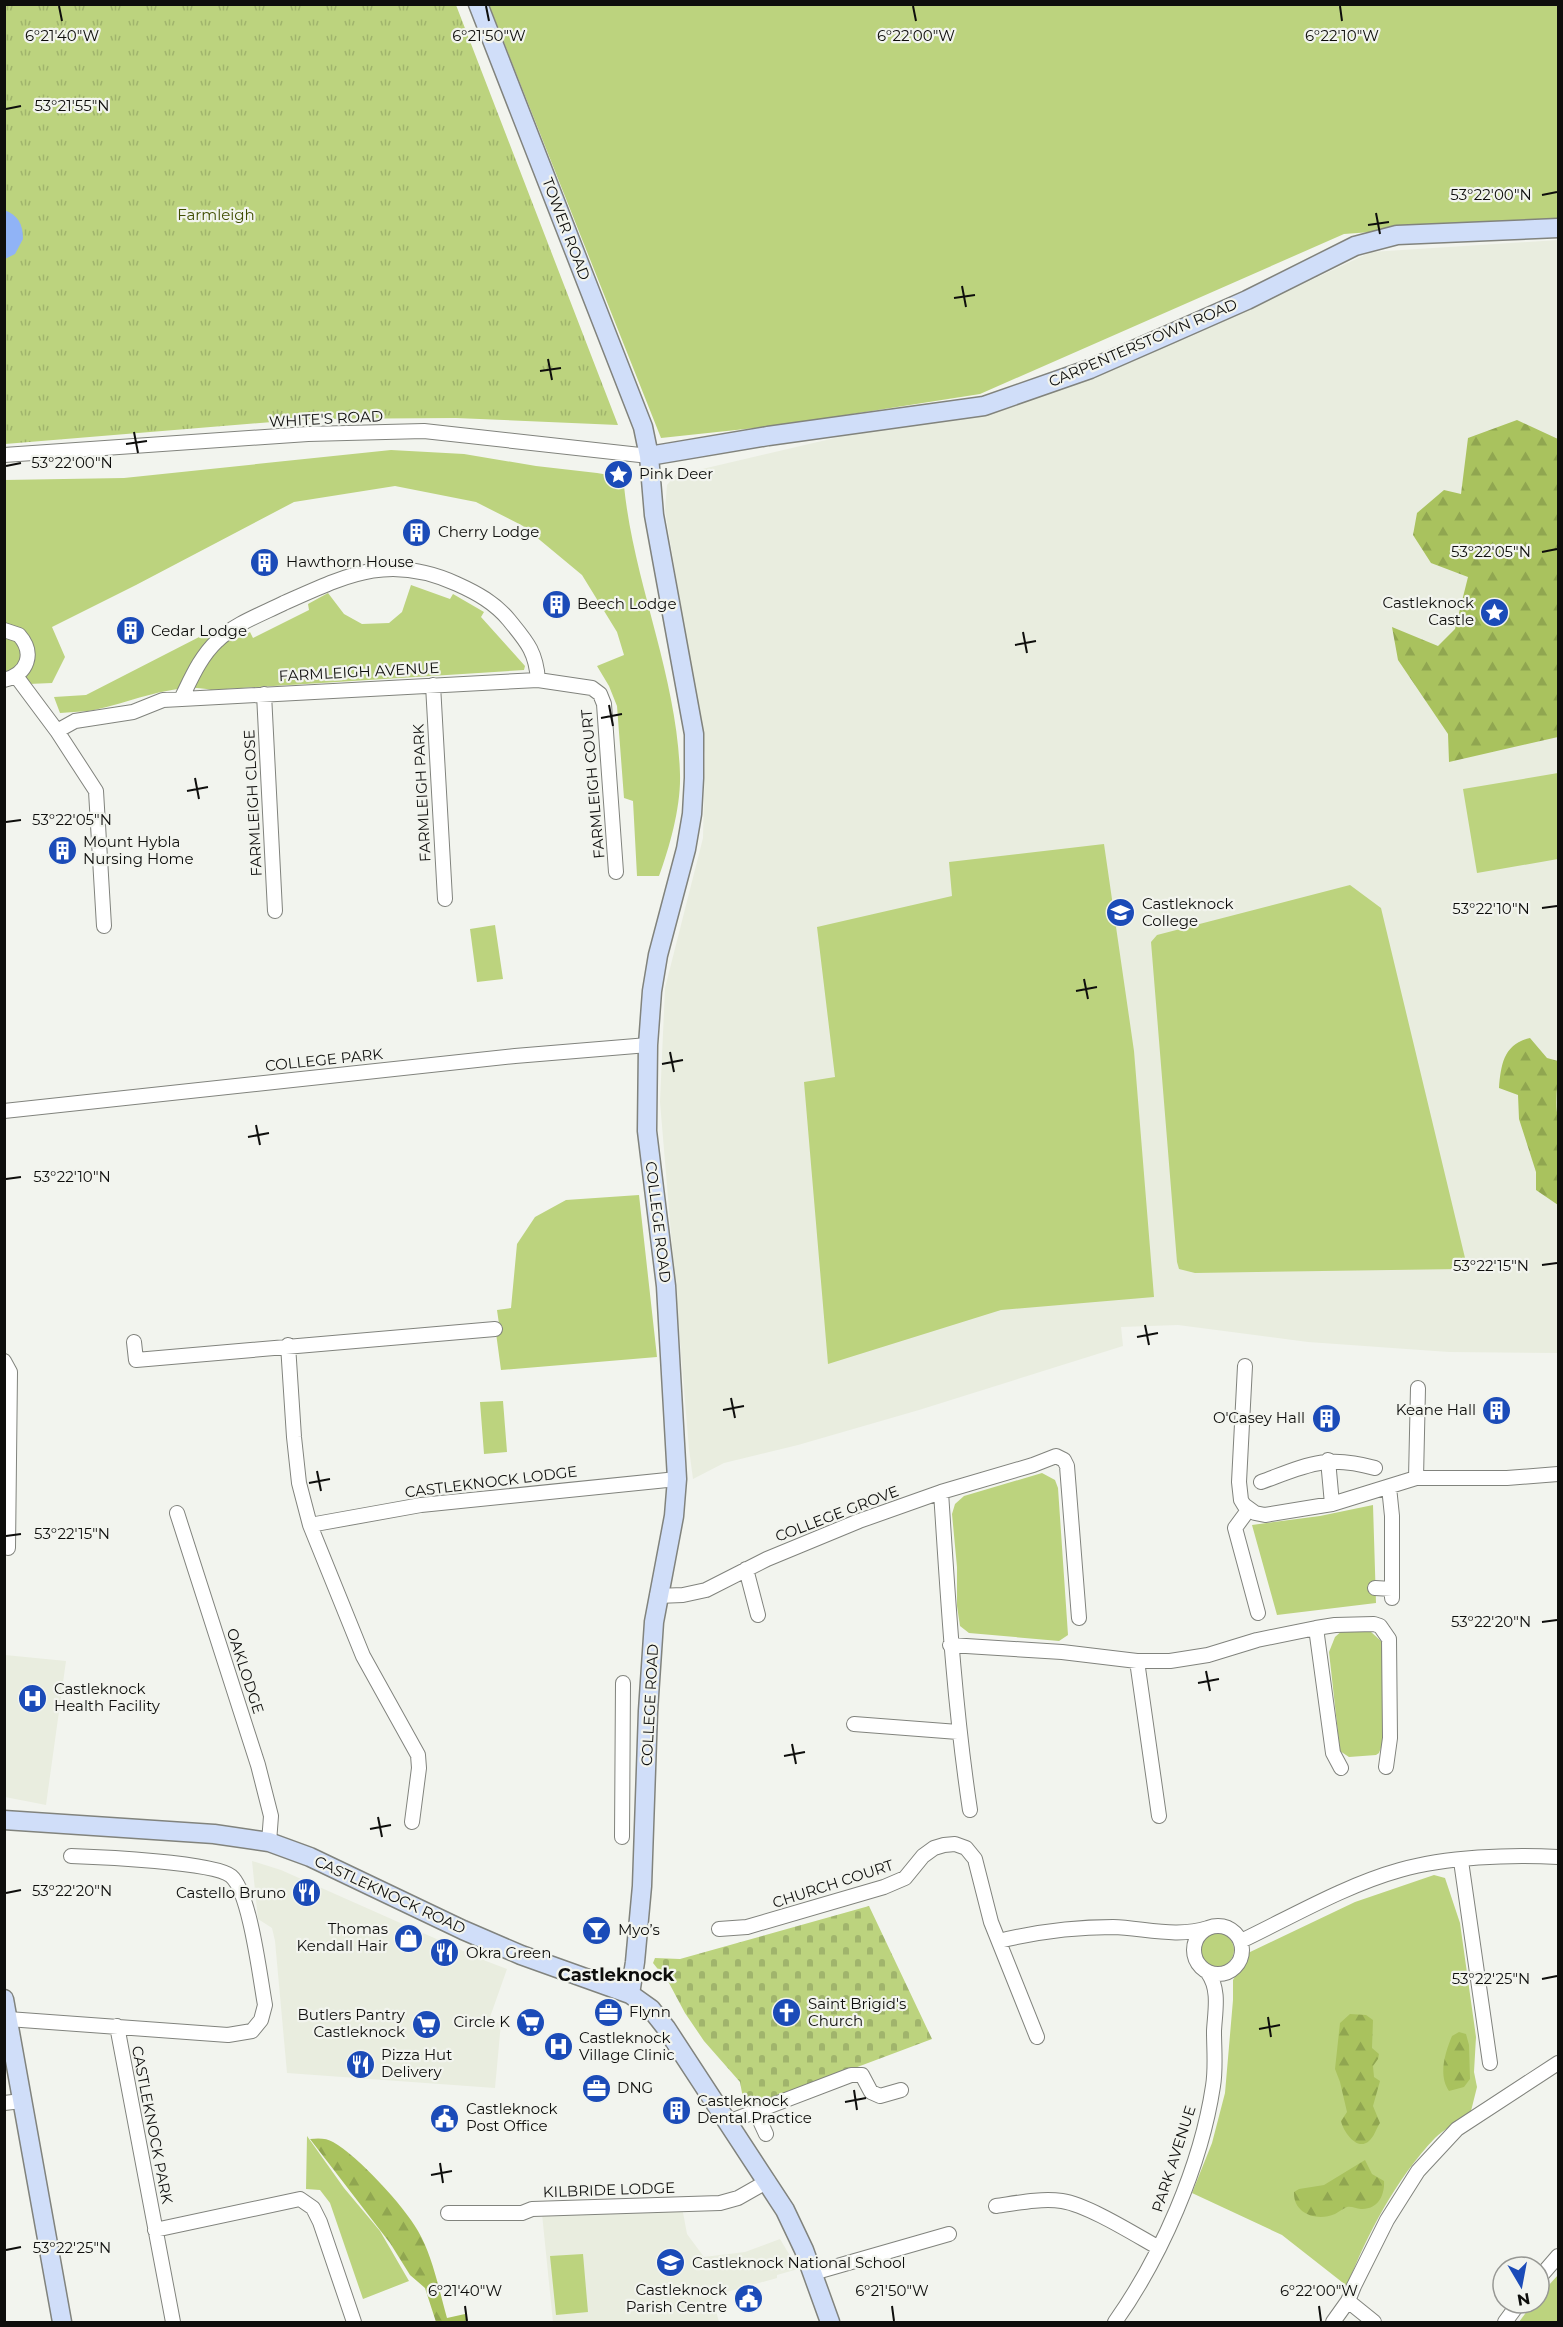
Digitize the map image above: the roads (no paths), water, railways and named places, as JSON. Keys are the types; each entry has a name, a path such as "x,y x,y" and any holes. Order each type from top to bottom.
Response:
{"street":[{"name":"TOWER ROAD","path":"478,4 643,427 649,456"},
{"name":"CARPENTERSTOWN ROAD","path":"649,456 768,436 984,406 1090,369 1247,300 1355,246 1397,235 1558,228"},
{"name":"WHITE'S ROAD","path":"4,455 309,434 424,431 649,456"},
{"name":"COLLEGE ROAD","path":"630,1994 642,1886 651,1655 657,1596 674,1516 677,1479 666,1286 646,1131 648,1045 652,991 658,955 686,849 692,814 694,778 694,734 654,515 649,456"},
{"path":"181,699 201,659 218,640 250,619 341,578 373,569 399,568 436,574 497,606 525,640 537,662 538,680"},
{"path":"4,630 19,635 28,650 28,661 24,669 10,678 57,731 96,791 104,926"},
{"name":"FARMLEIGH AVENUE","path":"57,731 75,721 133,712 163,700 538,680 592,688 600,694"},
{"name":"FARMLEIGH PARK","path":"433,685 445,899"},
{"name":"FARMLEIGH CLOSE","path":"264,694 275,910"},
{"name":"FARMLEIGH COURT","path":"600,694 604,704 616,872"},
{"name":"COLLEGE PARK","path":"4,1111 515,1056 648,1045"},
{"path":"134,1342 136,1360 288,1345 495,1329"},
{"path":"288,1345 299,1483 310,1525 363,1656 418,1755 419,1771 412,1822"},
{"path":"4,1361 10,1372 7,1415 8,1548"},
{"path":"1245,1366 1239,1482 1241,1500 1255,1513 1265,1515 1332,1504 1416,1478 1507,1478 1558,1474"},
{"path":"1416,1478 1418,1388"},
{"name":"COLLEGE GROVE","path":"657,1596 683,1595 706,1590 767,1559 859,1521 941,1492 1056,1456 1064,1460 1067,1467 1079,1618"},
{"path":"1261,1482 1306,1465 1328,1461 1350,1460 1375,1468"},
{"path":"1328,1461 1332,1504"},
{"name":"CASTLEKNOCK LODGE","path":"310,1525 426,1504 677,1479"},
{"path":"1375,1588 1392,1594 1392,1516 1389,1487"},
{"path":"941,1492 950,1645 958,1732 970,1810"},
{"path":"1249,1509 1234,1528 1258,1613"},
{"name":"OAKLODGE","path":"177,1513 264,1786 271,1816 269,1842"},
{"path":"746,1569 758,1615"},
{"path":"950,1645 1062,1652 1137,1661 1187,1659 1257,1640 1316,1628 1374,1624 1380,1626 1389,1639 1390,1738 1386,1767"},
{"path":"1316,1628 1333,1753 1341,1768"},
{"path":"1137,1661 1159,1816"},
{"path":"622,1837 623,1683"},
{"path":"854,1724 958,1732"},
{"path":"624,1782 646,1781"},
{"name":"CASTLEKNOCK ROAD","path":"4,1820 214,1834 269,1842 310,1857 521,1955 630,1994 651,2009 666,2028 768,2181 785,2210 813,2273 830,2322"},
{"name":"CHURCH COURT","path":"719,1929 747,1927 884,1887 905,1878 923,1856 944,1845 955,1844 966,1848 975,1859 986,1905 999,1941"},
{"path":"1241,1941 1398,1870 1431,1863 1520,1855 1558,1857"},
{"name":"CASTLEKNOCK PARK","path":"8,2019 228,2036 252,2031 261,2020 265,2005 244,1900 241,1890 231,1876 210,1868 71,1856"},
{"path":"1461,1861 1490,2063"},
{"path":"1037,2037 999,1941 1035,1933 1073,1929 1112,1927 1192,1933 1208,1928 1224,1926 1231,1929 1241,1941 1242,1958 1238,1965 1224,1974 1209,1973 1197,1962 1194,1954 1197,1939 1208,1928"},
{"name":"PARK AVENUE","path":"1115,2322 1146,2275 1159,2248 1182,2195 1201,2139 1213,2086 1216,1993 1209,1973"},
{"path":"4,1999 8,2019 13,2102 62,2322"},
{"name":"CASTLEKNOCK PARK","path":"117,2026 173,2322"},
{"path":"1334,2322 1348,2301 1387,2220 1419,2171 1457,2129 1558,2064"},
{"path":"728,2122 754,2110 858,2074 864,2077 871,2092 880,2096 901,2090"},
{"path":"754,2110 766,2134"},
{"name":"KILBRIDE LODGE","path":"448,2213 522,2213 532,2209 720,2203 738,2198 768,2181"},
{"path":"155,2230 300,2199 313,2208 320,2222 354,2322"},
{"path":"996,2206 1043,2200 1064,2201 1096,2214 1159,2248"},
{"path":"813,2273 949,2234"},
{"path":"1348,2301 1374,2322"}],"water":[{"path":"4,210 19,221 23,239 15,254 5,259"}],"place":[{"name":"Pink Deer","path":"618,474"},
{"name":"Cherry Lodge","path":"417,532"},
{"name":"Hawthorn House","path":"265,562"},
{"name":"Beech Lodge","path":"556,604"},
{"name":"Castleknock Castle","path":"1495,612"},
{"name":"Cedar Lodge","path":"130,631"},
{"name":"Mount Hybla Nursing Home","path":"62,851"},
{"name":"Castleknock College","path":"1121,913"},
{"name":"Keane Hall","path":"1497,1410"},
{"name":"O'Casey Hall","path":"1326,1418"},
{"name":"Castleknock Health Facility","path":"33,1698"},
{"name":"Castello Bruno","path":"307,1893"},
{"name":"Myo’s","path":"597,1930"},
{"name":"Thomas Kendall Hair","path":"409,1938"},
{"name":"Okra Green","path":"445,1953"},
{"name":"Flynn","path":"608,2012"},
{"name":"Saint Brigid's Church","path":"787,2013"},
{"name":"Circle K","path":"531,2022"},
{"name":"Butlers Pantry Castleknock","path":"426,2024"},
{"name":"Castleknock Village Clinic","path":"558,2047"},
{"name":"Pizza Hut Delivery","path":"360,2064"},
{"name":"DNG","path":"596,2088"},
{"name":"Castleknock Dental Practice","path":"676,2110"},
{"name":"Castleknock Post Office","path":"445,2118"},
{"name":"Castleknock National School","path":"671,2263"},
{"name":"Castleknock Parish Centre","path":"748,2299"}],"district":[{"name":"Castleknock","path":"616,1975"}],"park label":[{"name":"Farmleigh","path":"216,215"}]}
